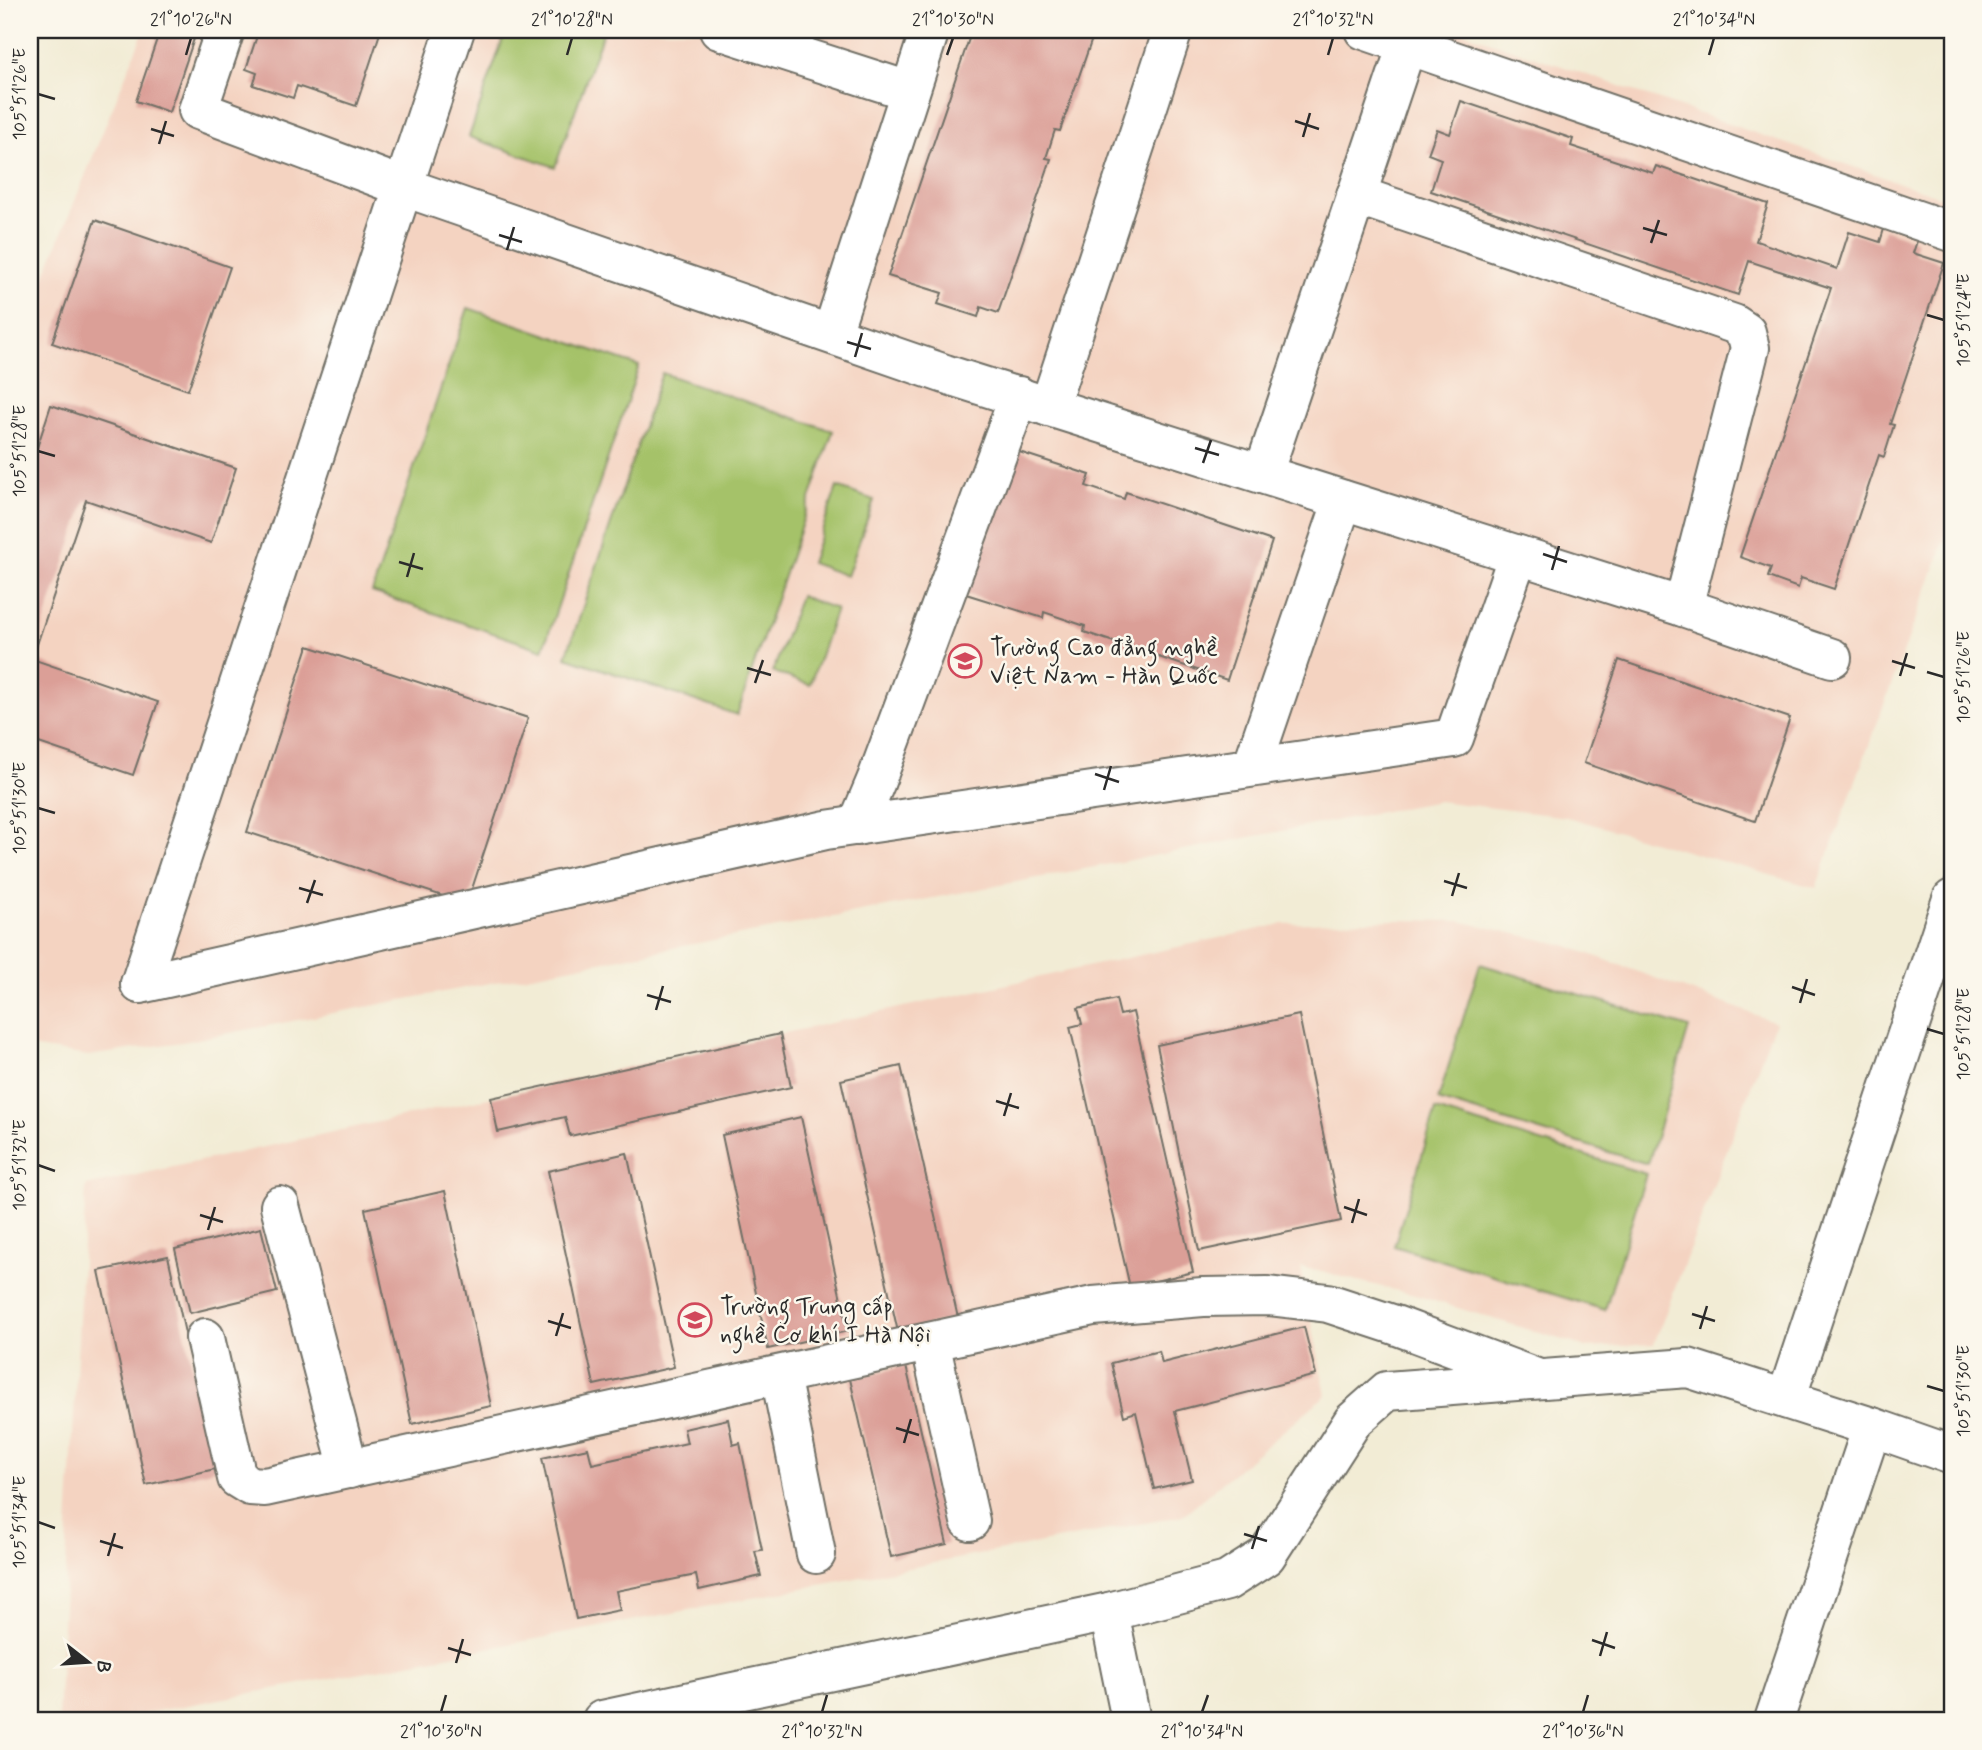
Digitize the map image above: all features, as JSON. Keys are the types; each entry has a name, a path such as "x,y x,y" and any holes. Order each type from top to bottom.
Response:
{"street":[{"path":"225,30 198,110 404,187 945,374 1683,607 1832,658"},
{"path":"455,30 140,984 812,833 1454,738 1518,555"},
{"path":"719,30 909,91"},
{"path":"832,333 930,30"},
{"path":"856,826 1034,402 1173,30"},
{"path":"1364,30 1952,232"},
{"path":"1263,474 1407,45"},
{"path":"1356,195 1734,324 1746,332 1750,348 1683,607"},
{"path":"1252,767 1343,499"},
{"path":"1786,1399 1952,899"},
{"path":"280,1206 349,1469"},
{"path":"205,1338 237,1478 250,1486 265,1487 1093,1306 1203,1297 1268,1296 1328,1303 1539,1379"},
{"path":"930,1342 970,1521"},
{"path":"602,1720 1109,1612 1227,1581 1266,1556 1353,1421 1387,1391 1688,1368 1952,1455"},
{"path":"780,1375 816,1554"},
{"path":"1774,1720 1872,1427"},
{"path":"1109,1612 1131,1720"}],"shaded area":[{"name":"Trường Cao đẳng nghề Việt Nam - Hàn Quốc","path":"144,30 1457,30 1952,201 1952,521 1816,888 1567,817 1438,801 188,1041 89,1056 30,1047 30,312"},
{"name":"Trường Trung cấp nghề Cơ khí I Hà Nội","path":"1459,921 1565,945 1775,1022 1654,1344 1589,1348 1415,1295 1301,1267 1326,1395 1182,1516 110,1720 58,1720 86,1186 1283,924"}],"green space":[{"path":"506,30 604,30 555,167 469,137"},
{"path":"468,308 639,366 543,650 372,592"},
{"path":"662,373 833,431 737,715 566,657"},
{"path":"837,487 874,500 847,576 811,563"},
{"path":"800,596 836,609 810,685 773,672"},
{"path":"1480,964 1689,1028 1648,1164 1438,1100"},
{"path":"1436,1110 1646,1174 1605,1310 1394,1246"}],"building":[{"path":"160,30 197,30 169,112 136,101"},
{"path":"259,30 381,30 356,106 297,86 293,98 253,85 257,73 246,69"},
{"path":"972,30 1095,30 1060,131 1055,130 1046,158 1051,159 998,313 981,307 978,317 938,304 942,293 888,276"},
{"path":"1461,101 1573,139 1571,146 1653,173 1656,166 1768,204 1756,241 1837,269 1849,232 1880,242 1884,229 1917,241 1913,253 1944,263 1890,424 1894,425 1884,457 1879,455 1834,589 1801,578 1798,588 1768,577 1771,568 1740,557 1831,288 1749,261 1738,295 1431,191 1441,159 1428,154 1437,129 1450,134"},
{"path":"95,220 230,267 188,390 52,343"},
{"path":"51,405 236,468 211,543 86,500 32,659 158,702 133,775 30,740 30,469"},
{"path":"1013,450 1090,475 1086,486 1124,499 1126,492 1272,541 1227,680 1084,632 1085,626 1044,612 1043,618 966,594"},
{"path":"308,646 528,718 467,904 247,832"},
{"path":"1619,660 1790,718 1755,821 1584,763"},
{"path":"1116,999 1120,1015 1133,1012 1193,1272 1130,1287 1070,1027 1082,1024 1078,1008"},
{"path":"1299,1015 1341,1221 1199,1251 1157,1045"},
{"path":"780,1034 791,1087 570,1136 565,1117 498,1132 491,1098"},
{"path":"901,1066 958,1318 898,1332 841,1080"},
{"path":"801,1117 848,1331 768,1349 722,1135"},
{"path":"627,1153 674,1367 594,1385 548,1171"},
{"path":"445,1191 491,1406 412,1424 365,1209"},
{"path":"261,1228 277,1292 190,1313 175,1249"},
{"path":"168,1256 215,1469 146,1485 99,1271"},
{"path":"1304,1327 1316,1375 1175,1411 1192,1480 1154,1489 1136,1412 1124,1416 1111,1363 1159,1351 1162,1363"},
{"path":"906,1366 947,1544 891,1557 850,1379"},
{"path":"728,1419 733,1445 740,1443 762,1550 755,1551 761,1576 699,1590 696,1575 616,1591 620,1610 576,1619 542,1458 588,1448 592,1464 687,1443 684,1429"}],"place":[{"name":"Trường Cao đẳng nghề Việt Nam - Hàn Quốc","path":"965,661"},
{"name":"Trường Trung cấp nghề Cơ khí I Hà Nội","path":"695,1320"}]}
